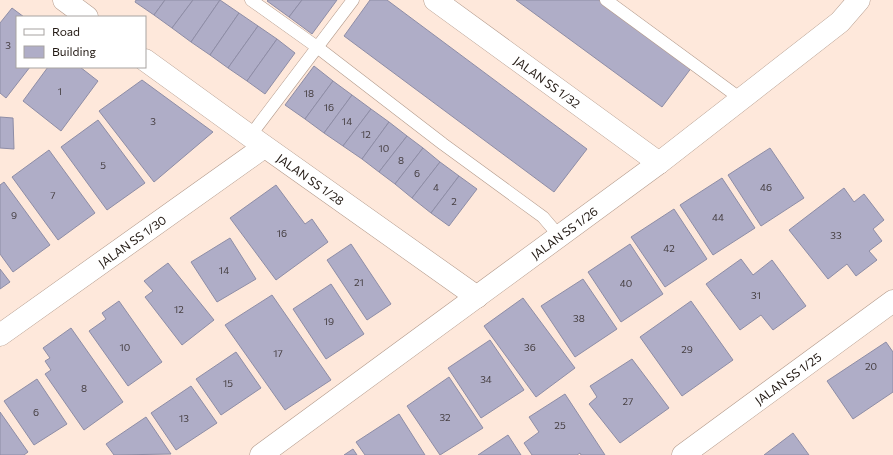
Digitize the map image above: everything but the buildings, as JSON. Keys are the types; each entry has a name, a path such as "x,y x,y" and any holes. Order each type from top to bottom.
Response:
{"street":[{"path":"64,0 86,16"},
{"name":"JALAN SS 1/32","path":"435,0 659,163"},
{"name":"JALAN SS 1/26","path":"261,455 659,163 840,22 859,0"},
{"name":"JALAN SS 1/28","path":"146,61 477,297"},
{"name":"JALAN SS 1/30","path":"0,334 257,141"},
{"name":"JALAN SS 1/25","path":"683,455 893,301"}],"lane":[{"path":"251,0 317,47 443,144 543,217 560,237"},
{"path":"257,141 317,47 352,0"},
{"path":"606,0 741,99"}]}
